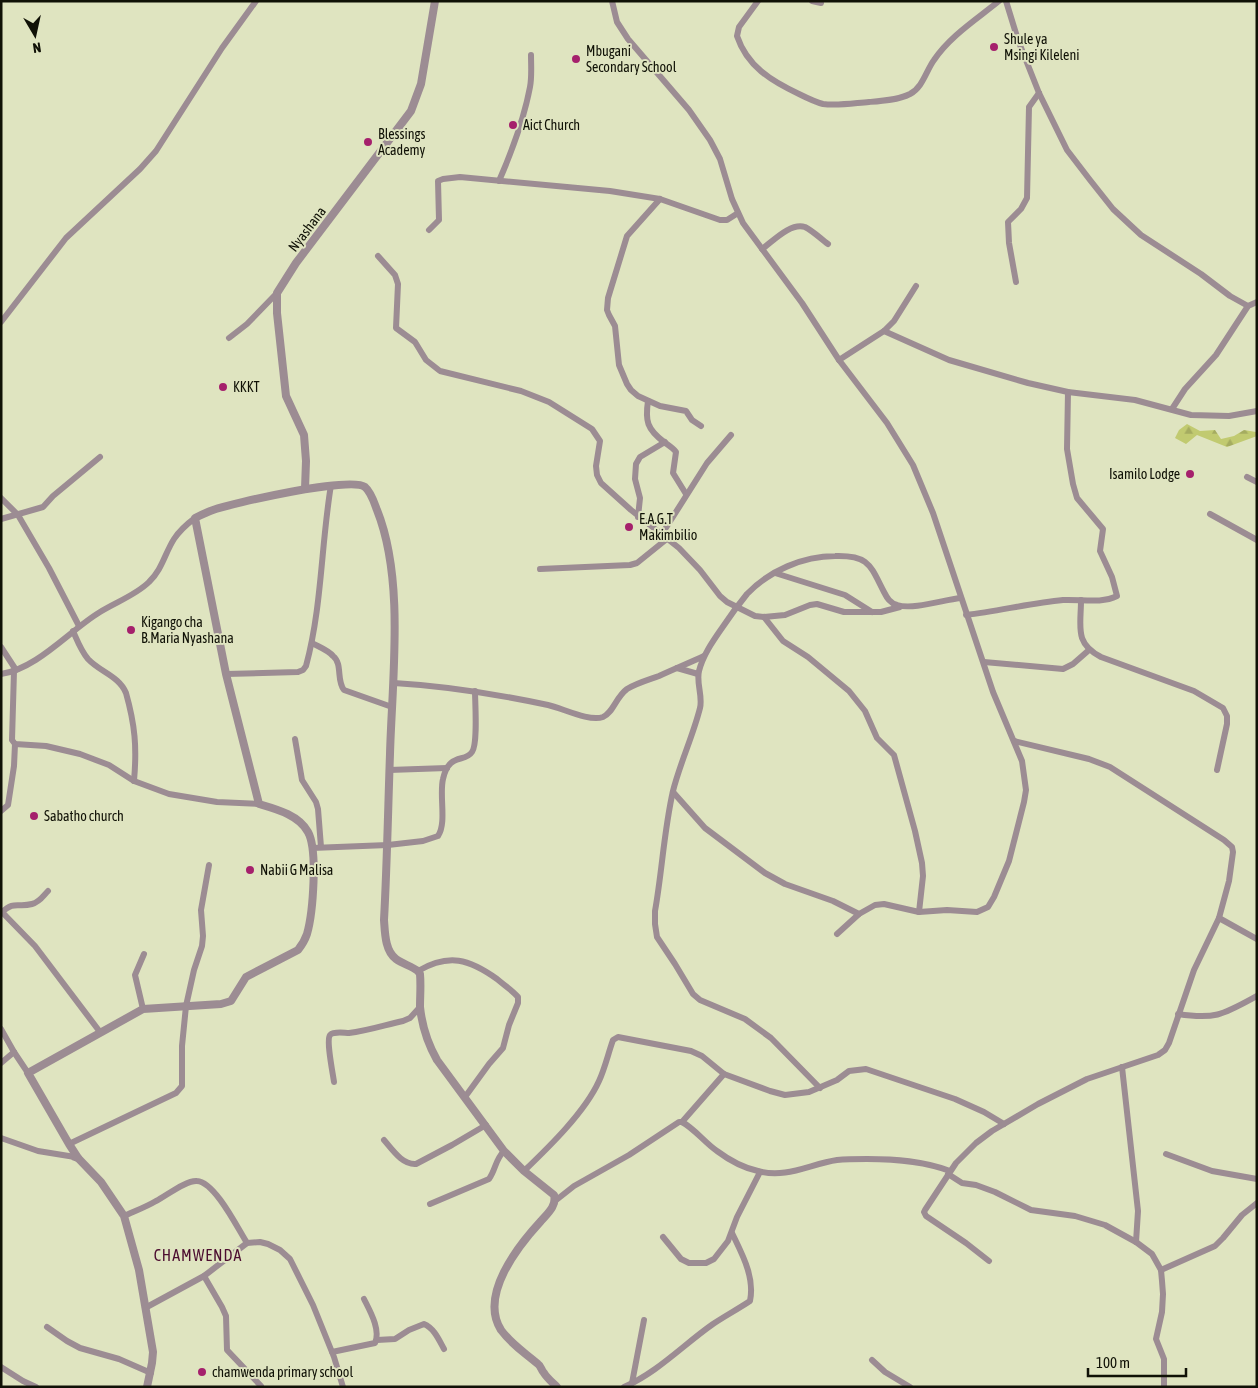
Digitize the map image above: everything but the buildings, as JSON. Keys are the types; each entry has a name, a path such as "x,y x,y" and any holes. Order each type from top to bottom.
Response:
{"street":[{"path":"1,322 66,238 140,169 156,151 222,48 256,1"},
{"name":"Nyashana","path":"277,293 296,263 411,111 420,84 435,1"},
{"path":"612,1 617,22 628,39 689,110 710,140 720,159 743,223 802,303 839,360 887,423 913,465 933,513 960,598 999,707 1022,761 1026,790 1009,861 988,908 977,912 947,910 919,912 884,904 875,905 859,914 837,934"},
{"path":"758,1 737,31 738,41 754,64 765,76 776,83 814,102 831,104 879,101 901,98 912,93 950,40 999,1"},
{"path":"812,1 820,3"},
{"path":"1006,1 1018,40 1039,93 1067,150 1113,209 1141,235 1230,296 1248,306"},
{"path":"499,181 510,157 528,97 531,55"},
{"path":"1016,282 1007,230 1008,222 1021,209 1027,198 1030,107 1039,93"},
{"path":"428,230 439,220 438,181 449,177 610,191 660,200 720,220 727,220 738,213"},
{"path":"660,200 627,236 607,305 609,316 615,326 617,355 627,384 638,396 660,406 686,411 692,420 701,426"},
{"path":"762,248 790,228 797,226 805,227 828,244"},
{"path":"378,256 395,276 398,284 396,328 415,342 426,360 440,371 521,391 549,402 592,429 600,441 596,466 597,475 601,483 638,517 665,536 700,570 727,602 755,616 764,617 785,615 810,604 817,604 844,612 881,612 901,606 960,598"},
{"path":"839,360 884,331 902,309 916,286"},
{"path":"229,338 247,324 277,293"},
{"path":"277,293 277,313 286,396 294,410 304,436 306,462 304,489"},
{"path":"1172,409 1185,389 1216,355 1248,306 1257,302"},
{"path":"884,331 949,360 984,372 1068,392 1135,400 1191,415 1208,417 1229,416 1257,411"},
{"path":"966,615 1063,600 1102,600 1117,596 1112,577 1100,551 1103,529 1077,498 1073,484 1067,449 1068,392"},
{"path":"648,400 647,422 657,436 676,452 673,473 686,494"},
{"path":"540,569 630,565 637,562 665,536 686,494 707,463 730,435"},
{"path":"638,517 640,498 634,472 636,464 640,457 665,442"},
{"path":"1,519 43,506 100,457"},
{"path":"1247,477 1257,482"},
{"path":"1,674 15,671 55,647 79,626 150,582 160,569 174,539 182,528 196,518 213,510 304,489 356,484 365,487 373,498 388,546 393,612 394,683 384,920 386,938 389,949 396,959 418,971 422,1021 430,1048 437,1060 504,1151 524,1171 554,1195 556,1201"},
{"path":"226,674 298,672 306,666 316,621 326,516 331,485"},
{"path":"1,498 18,515 79,626"},
{"path":"1210,514 1257,540"},
{"path":"196,518 226,674 259,804"},
{"path":"820,1088 771,1038 745,1019 700,1000 693,994 657,937 654,924 655,911 673,792 682,759 700,709 701,698 698,674 704,656 737,607 759,583 800,561 816,557 851,556 862,559 871,566 888,600 894,605 901,606"},
{"path":"775,573 845,595 873,612"},
{"path":"1081,600 1081,631 1083,642 1089,650 1101,657 1194,692 1223,708 1227,716 1227,724 1216,770"},
{"path":"764,617 783,641 808,657 850,691 866,711 877,738 894,755 916,831 922,864 923,876 919,912"},
{"path":"73,631 89,660 118,680 126,693 136,738 137,751 134,781"},
{"path":"312,643 334,656 337,660 340,685 344,690 392,707"},
{"path":"1,647 15,671 12,740 14,744 14,766 8,805 1,811"},
{"path":"984,662 1064,669 1089,650"},
{"path":"394,683 441,686 475,691 550,705 598,718 609,712 617,699 629,688 704,656"},
{"path":"677,668 698,674"},
{"path":"312,848 388,845 423,841 438,836 442,826 440,790 447,768 452,761 471,754 473,751 475,740 475,691"},
{"path":"294,738 302,780 316,802 318,809 321,847"},
{"path":"989,1261 924,1214 925,1210 949,1172 976,1143 1004,1124 1087,1079 1158,1055 1165,1050 1194,970 1219,918 1233,857 1232,847 1229,844 1110,767 1089,759 1014,741"},
{"path":"14,744 46,746 80,754 109,765 134,781 169,794 217,802 259,804 279,810 297,820 308,830 312,848 313,886 311,910 307,935 298,950 246,977 229,1002 143,1009 28,1073"},
{"path":"389,770 447,768"},
{"path":"673,792 705,828 765,873 785,884 832,901 859,914"},
{"path":"69,1144 180,1090 183,1075 182,1046 186,1006 194,970 202,946 201,910 209,865"},
{"path":"48,891 37,902 27,905 11,905 2,912 34,946 100,1032"},
{"path":"1219,918 1257,939"},
{"path":"143,1009 135,975 144,954"},
{"path":"418,971 431,964 445,960 470,962 488,973 518,997 518,1003 509,1025 503,1048 488,1064 465,1097"},
{"path":"1178,1014 1200,1018 1212,1017 1223,1014 1257,996"},
{"path":"334,1082 329,1050 328,1038 330,1035 368,1030 403,1021 410,1018 420,1007"},
{"path":"1,1029 77,1157 101,1182 124,1216 139,1270 152,1352 151,1373 147,1387"},
{"path":"524,1171 552,1144 592,1094 615,1038 618,1037 690,1051 702,1056 724,1074 770,1092 786,1095 799,1094 820,1088 849,1072 866,1070 955,1099 984,1112 1004,1124"},
{"path":"1,1063 14,1052"},
{"path":"1122,1067 1138,1211 1136,1242"},
{"path":"557,1387 543,1373 538,1364 509,1340 498,1323 495,1308 499,1285 508,1262 556,1201 574,1186 629,1155 679,1122 682,1122 724,1074"},
{"path":"682,1122 717,1152 734,1162 760,1172 785,1173 803,1170 836,1160 850,1159 905,1160 938,1166 962,1183 976,1185 995,1192 1031,1210 1088,1220 1105,1225 1136,1242 1152,1254 1160,1270 1163,1294 1162,1312 1156,1338 1164,1359 1164,1387"},
{"path":"384,1140 404,1161 416,1164 452,1146 486,1125"},
{"path":"1,1138 38,1151 77,1157"},
{"path":"430,1204 489,1179 498,1158 504,1151"},
{"path":"1166,1154 1212,1171 1257,1180"},
{"path":"663,1237 681,1258 689,1263 706,1263 714,1259 720,1253 732,1233 737,1217 760,1172"},
{"path":"124,1216 155,1202 190,1182 198,1181 207,1184 221,1201 247,1244"},
{"path":"1160,1270 1215,1246 1242,1215 1257,1203"},
{"path":"624,1387 658,1368 714,1324 750,1301 752,1287 749,1275 732,1233"},
{"path":"145,1308 204,1276 247,1244 252,1242 268,1244 280,1250 290,1260 313,1305 332,1352 343,1387"},
{"path":"204,1276 226,1316 227,1350 261,1386"},
{"path":"364,1299 374,1324 377,1340"},
{"path":"632,1383 644,1320"},
{"path":"332,1352 375,1344 377,1340 395,1338 424,1324 429,1326 434,1332 444,1349"},
{"path":"47,1327 80,1348 119,1359 151,1373"},
{"path":"872,1360 885,1372 910,1387"},
{"path":"1,1367 36,1387"}],"green space":[{"path":"1187,424 1200,431 1215,430 1221,439 1234,436 1244,430 1257,431 1257,436 1227,447 1197,435 1186,444 1175,438 1179,430"}],"place":[{"name":"Shule ya Msingi Kileleni","path":"994,47"},
{"name":"Mbugani Secondary School","path":"576,59"},
{"name":"Aict Church","path":"513,125"},
{"name":"Blessings Academy","path":"368,142"},
{"name":"KKKT","path":"223,387"},
{"name":"Isamilo Lodge","path":"1190,474"},
{"name":"E.A.G.T Makimbilio","path":"629,527"},
{"name":"Kigango cha B.Maria Nyashana","path":"131,630"},
{"name":"Sabatho church","path":"34,816"},
{"name":"Nabii G Malisa","path":"250,870"},
{"name":"chamwenda primary school","path":"202,1372"}],"district":[{"name":"CHAMWENDA","path":"198,1255"}]}
